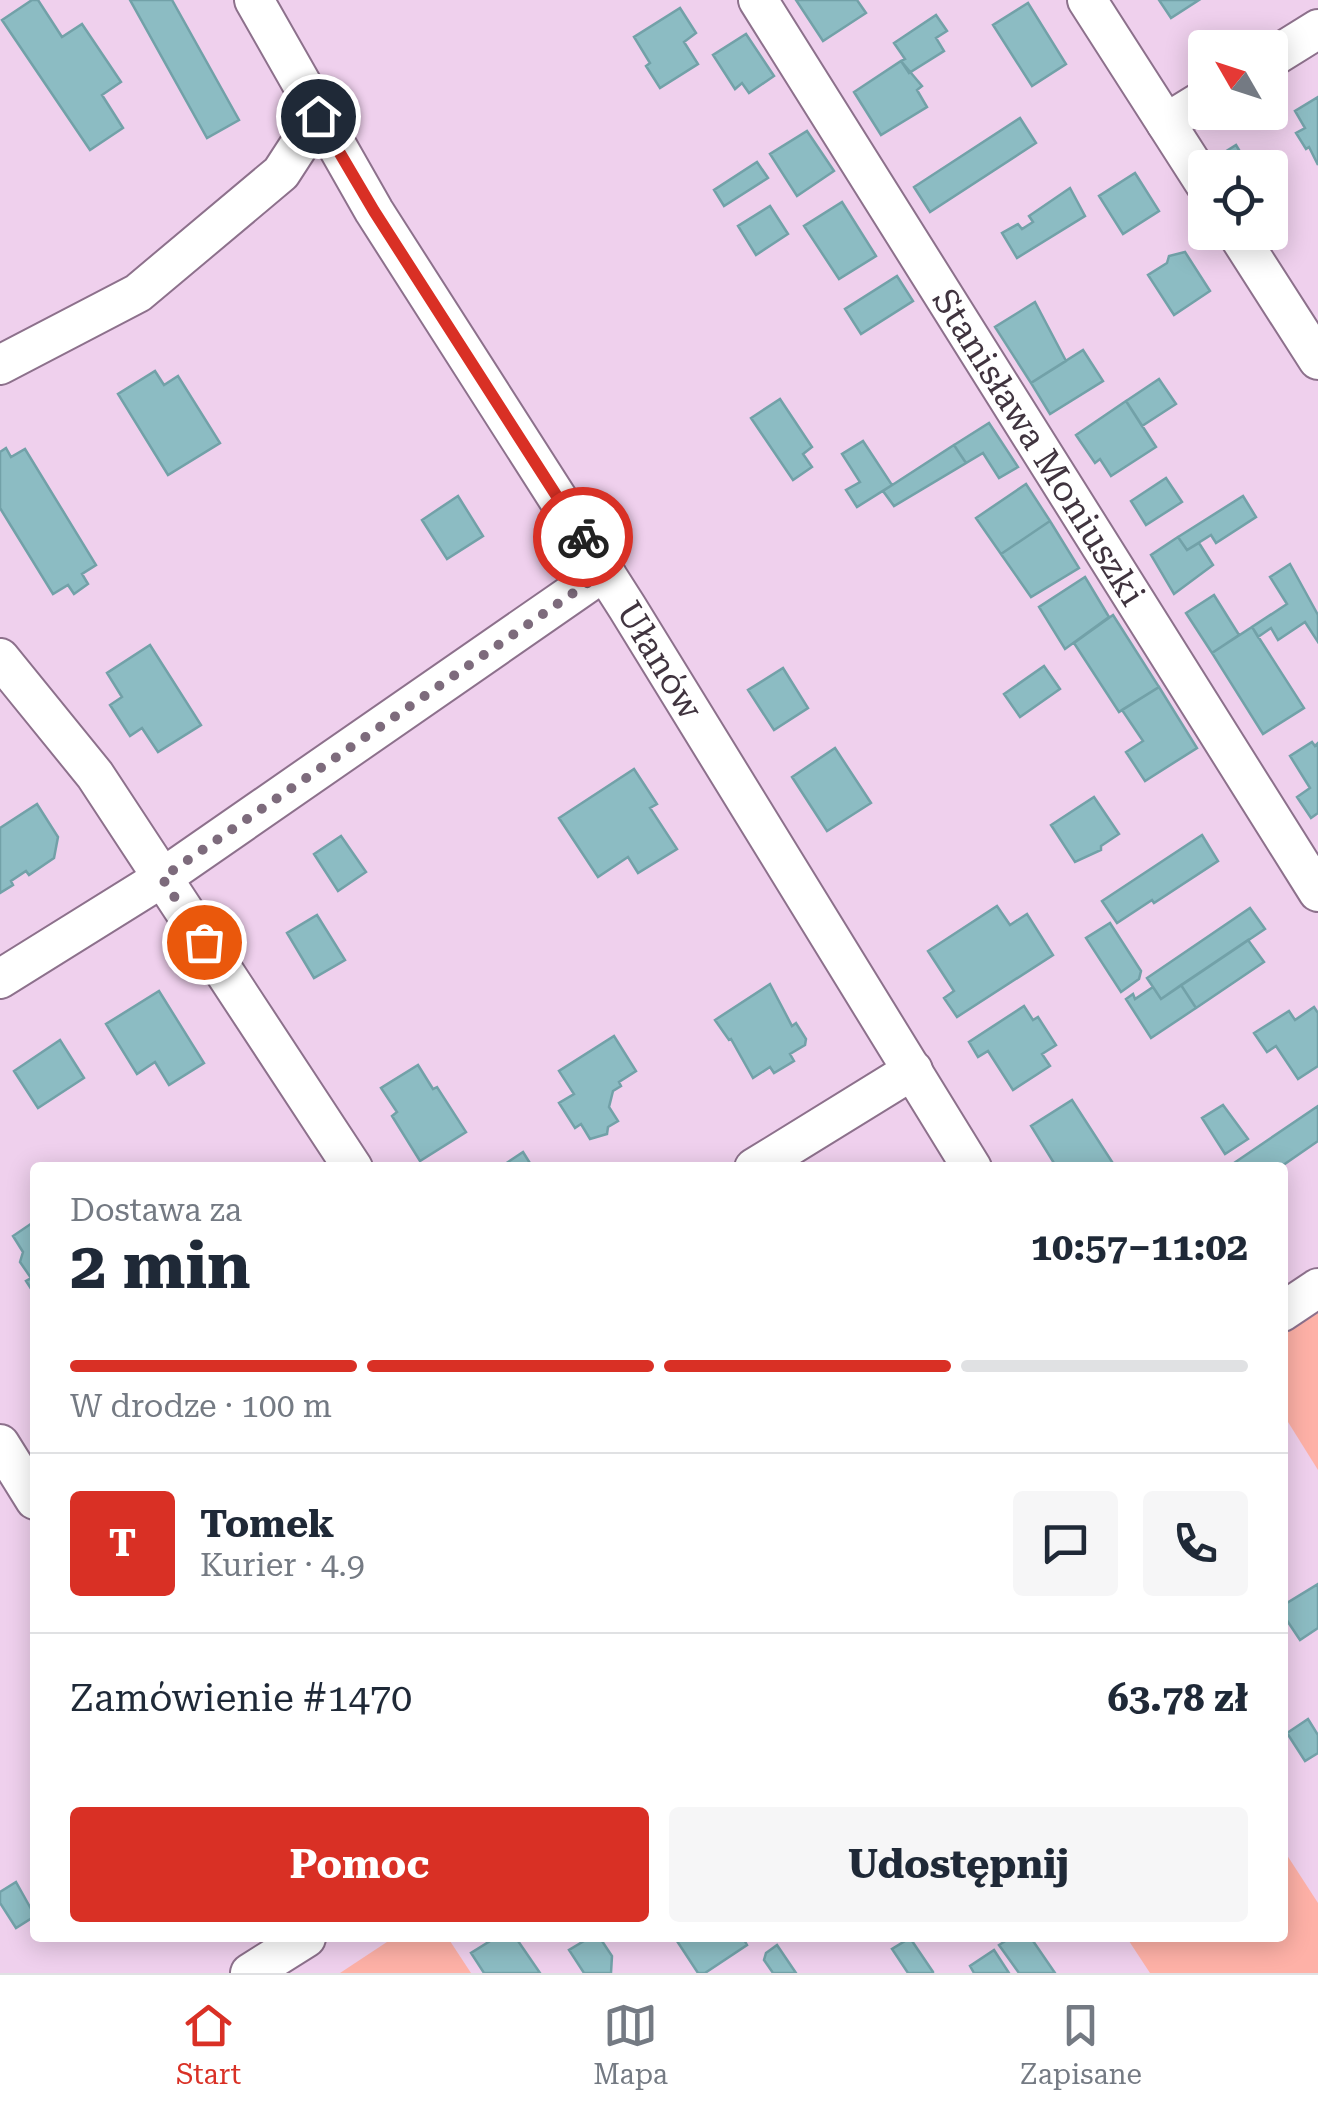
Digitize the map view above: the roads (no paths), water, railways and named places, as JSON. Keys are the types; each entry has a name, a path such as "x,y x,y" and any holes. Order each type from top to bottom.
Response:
{"street":[{"name":"Ułanów","path":"254,0 374,211 605,571 968,1162"},
{"name":"Stanisława Moniuszki","path":"758,0 1318,892"},
{"path":"1087,0 1188,158"},
{"path":"1288,48 1318,29"},
{"path":"1166,124 1188,110"},
{"path":"0,364 138,293 281,173 318,116"},
{"path":"1251,250 1307,317 1318,360"},
{"path":"0,978 162,878 605,571"},
{"path":"0,658 95,774 348,1162"},
{"path":"764,1162 912,1070"},
{"path":"1288,1308 1318,1288"},
{"path":"0,1444 30,1492"},
{"path":"250,1973 296,1942"}]}
